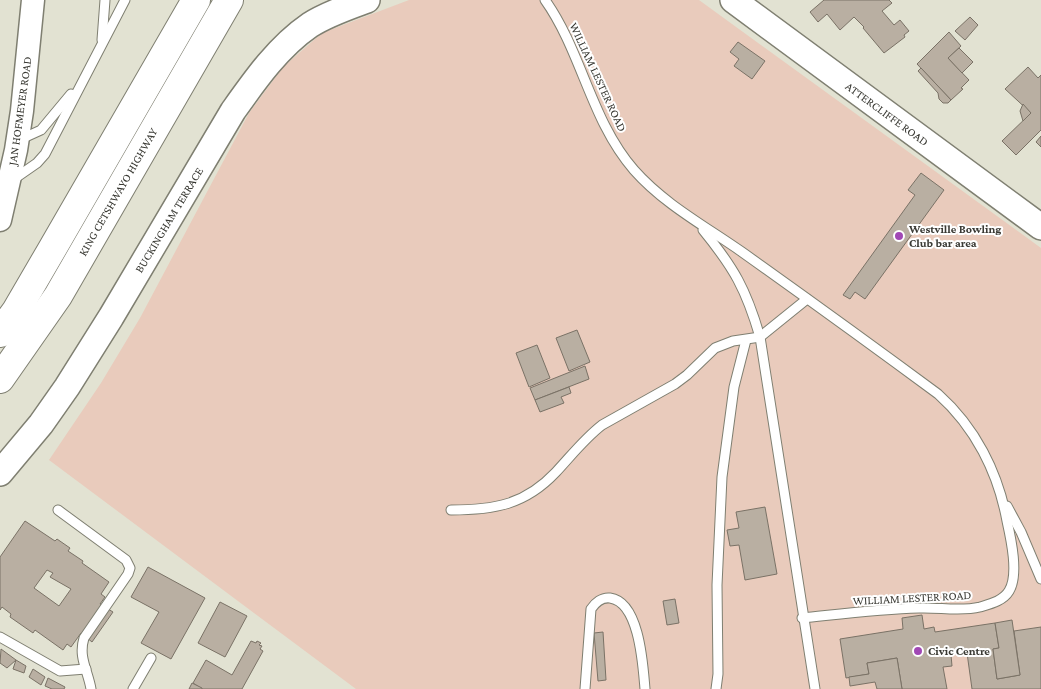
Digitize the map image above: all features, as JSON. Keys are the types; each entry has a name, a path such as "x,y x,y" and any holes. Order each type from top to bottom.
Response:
{"highway":[{"path":"0,333 31,285 196,0"},
{"name":"KING CETSHWAYO HIGHWAY","path":"0,378 58,296 229,0"}],"main road":[{"name":"BUCKINGHAM TERRACE","path":"0,473 41,424 67,388 249,89 272,60 310,26 325,17 367,0"},
{"name":"ATTERCLIFFE ROAD","path":"732,0 1041,227"}],"street":[{"name":"JAN HOFMEYER ROAD","path":"0,220 18,140 33,0"}],"lane":[{"path":"102,46 105,0"},
{"path":"10,182 37,163 45,154 125,0"},
{"name":"WILLIAM LESTER ROAD","path":"545,0 561,26 599,112 625,158 646,181 698,224 740,250 938,394 970,430 992,469 1003,497 1014,569 1013,582 1004,597 995,602 967,609 919,608 802,618 760,337 751,305 741,282 730,264 698,224"},
{"path":"18,140 41,130 82,80"},
{"path":"451,510 492,508 509,504 542,486 592,433 602,425 674,384 715,348 728,342 760,337 807,299"},
{"path":"716,689 718,674 717,593 722,477 734,386 746,340"},
{"path":"1003,497 1021,532 1041,579"},
{"path":"58,510 126,560 129,566 125,580 84,638 81,649 92,689"},
{"path":"585,689 591,609 595,603 609,598 617,600 622,604 631,617 641,651 645,689"},
{"path":"802,618 815,689"},
{"path":"0,637 60,671 86,669"},
{"path":"132,689 151,658"}],"shaded area":[{"path":"409,0 699,0 1041,248 1041,689 356,689 49,460 101,383 140,318 249,113 283,67 322,33"}],"building":[{"path":"824,0 889,0 892,3 882,11 894,25 900,20 909,31 904,35 905,37 884,53 854,17 840,30 827,14 818,22 810,12"},
{"path":"970,17 978,25 965,40 955,31"},
{"path":"949,32 961,46 948,58 969,80 961,88 963,89 951,100 917,64"},
{"path":"738,42 765,61 752,79 734,66 739,59 730,52"},
{"path":"959,48 973,62 962,73 948,58"},
{"path":"1028,67 1038,78 1041,75 1041,130 1016,155 1002,141 1031,113 1005,89"},
{"path":"921,68 951,100 948,103 943,103 939,99 938,93 918,71"},
{"path":"1023,104 1031,113 1023,121 1020,111"},
{"path":"1041,136 1041,147 1036,142"},
{"path":"921,173 944,190 865,299 855,292 850,299 843,295 915,195 908,190"},
{"path":"577,330 590,362 569,371 556,338"},
{"path":"537,345 550,378 529,387 516,353"},
{"path":"585,366 589,379 535,400 530,388"},
{"path":"569,387 571,393 561,397 564,403 540,412 535,400"},
{"path":"765,507 777,574 745,580 739,545 730,546 727,530 739,528 736,512"},
{"path":"25,521 55,541 57,539 70,548 68,551 109,582 101,594 105,597 100,604 113,612 92,642 81,633 71,647 67,644 63,650 35,630 33,633 10,617 11,614 2,607 0,610 0,557","holes":["47,570 53,573 50,577 71,589 59,606 34,588"]},
{"path":"148,567 205,598 171,659 141,643 159,612 131,597"},
{"path":"675,599 679,623 667,625 663,601"},
{"path":"220,602 247,616 225,657 198,643"},
{"name":"Civic Centre","path":"922,615 924,629 934,627 935,632 995,623 999,648 993,649 997,679 1020,675 1014,631 1041,627 1041,689 972,689 967,653 951,655 952,666 943,667 947,689 902,689 897,658 867,663 869,674 846,678 840,639 903,629 902,618"},
{"path":"1012,620 1020,675 997,679 993,649 999,648 995,623"},
{"path":"603,632 606,680 598,681 594,633"},
{"path":"251,641 261,643 259,645 262,646 260,649 263,651 242,689 202,689 193,683 206,660 232,675"},
{"path":"1,649 16,660 7,668 0,663"},
{"path":"897,658 902,689 877,689 875,682 850,686 849,677 869,674 867,663"},
{"path":"16,660 26,666 24,673 13,669"},
{"path":"33,669 45,677 41,685 29,677"},
{"path":"48,678 65,687 64,689 52,689 45,686"},
{"path":"192,683 202,688 202,689 189,689"}],"place":[{"name":"Westville Bowling Club bar area","path":"899,236"},
{"name":"Civic Centre","path":"918,651"}]}
